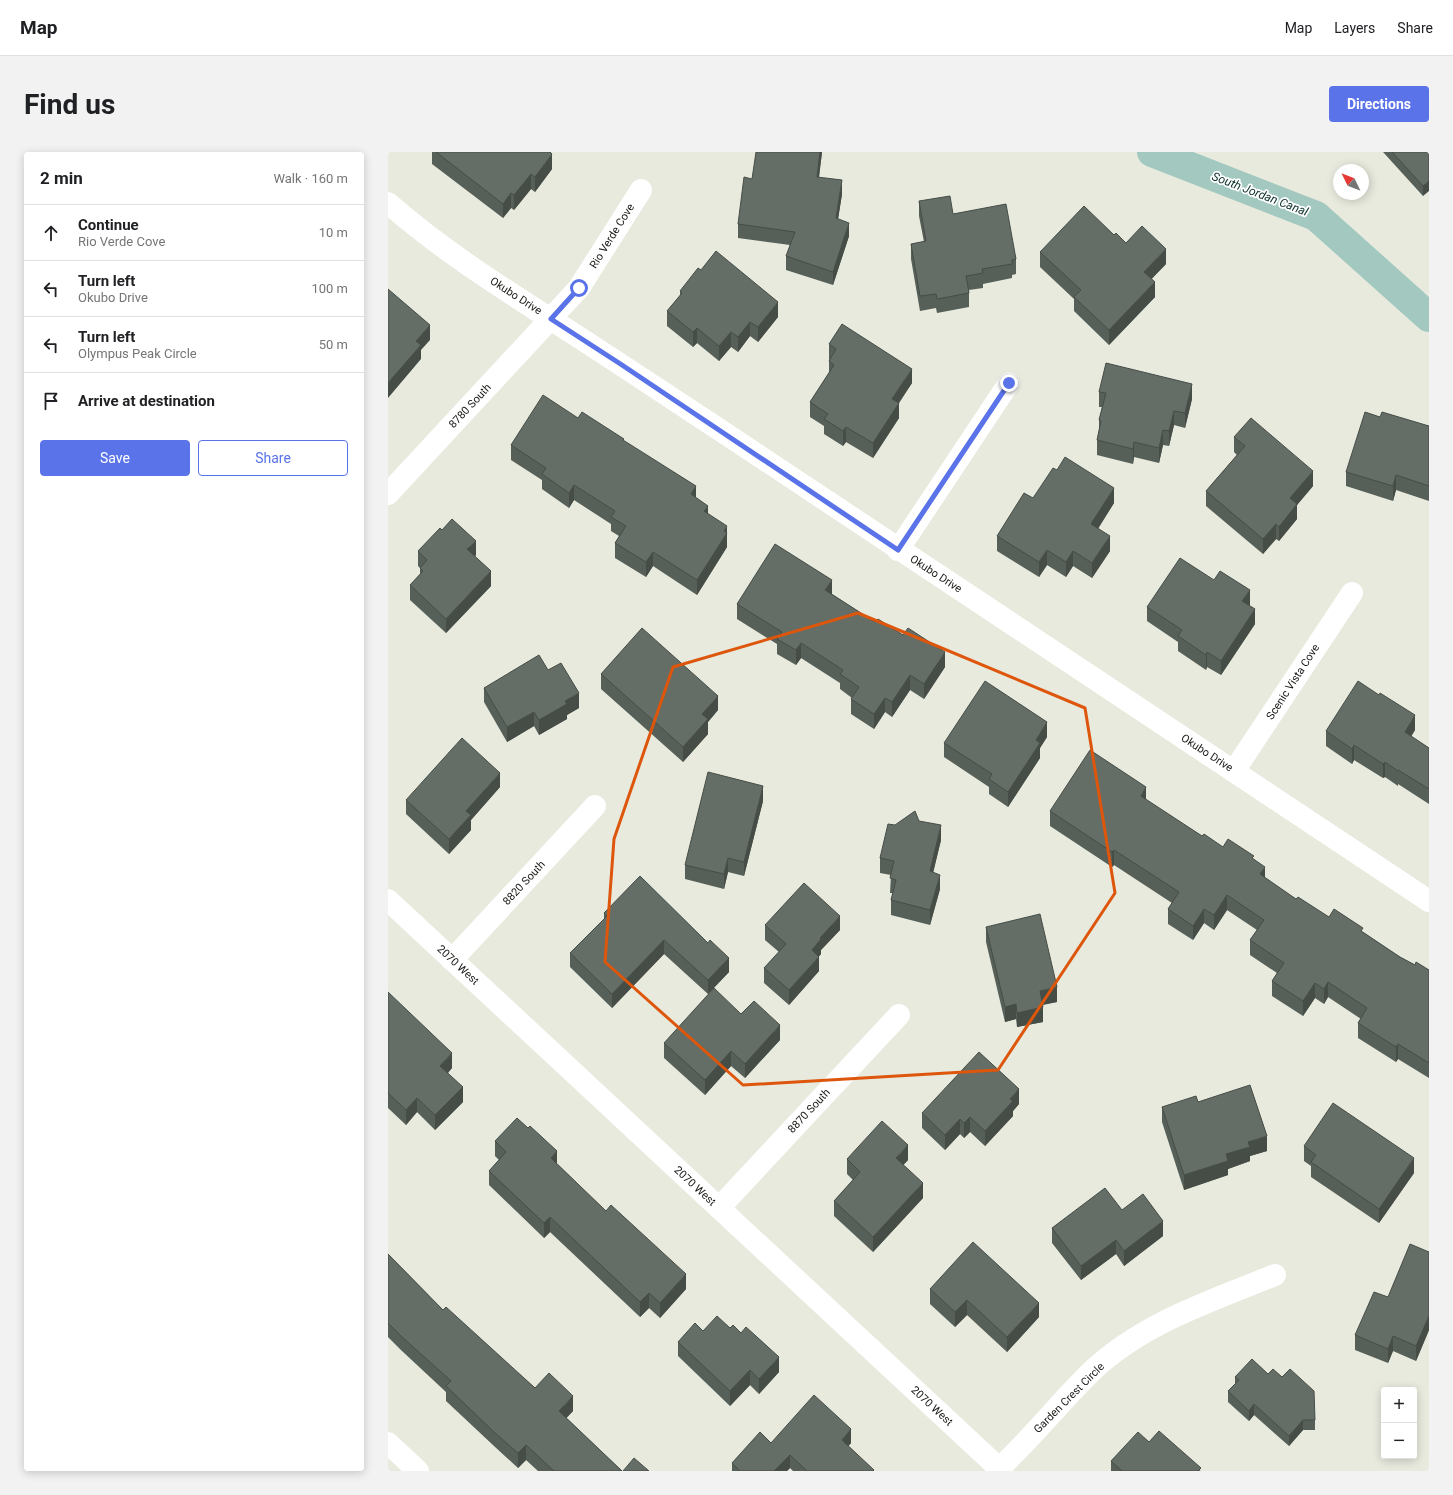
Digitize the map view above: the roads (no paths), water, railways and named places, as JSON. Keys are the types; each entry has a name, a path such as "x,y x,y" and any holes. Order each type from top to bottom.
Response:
{"street":[{"name":"Rio Verde Cove","path":"551,319 579,288 641,190"},
{"name":"Okubo Drive","path":"388,203 406,219 495,284 622,365 898,550 1429,901"},
{"name":"8780 South","path":"388,494 551,319"},
{"path":"898,550 1009,383"},
{"name":"Scenic Vista Cove","path":"1234,771 1352,593"},
{"name":"8820 South","path":"452,960 595,806"},
{"name":"2070 West","path":"388,900 999,1470"},
{"name":"8870 South","path":"719,1208 899,1014"},
{"name":"Garden Crest Circle","path":"999,1470 1091,1372 1126,1344 1164,1321 1275,1276"},
{"path":"388,1443 418,1471"}],"waterway":[{"name":"South Jordan Canal","path":"1152,152 1316,216 1429,317"}]}
